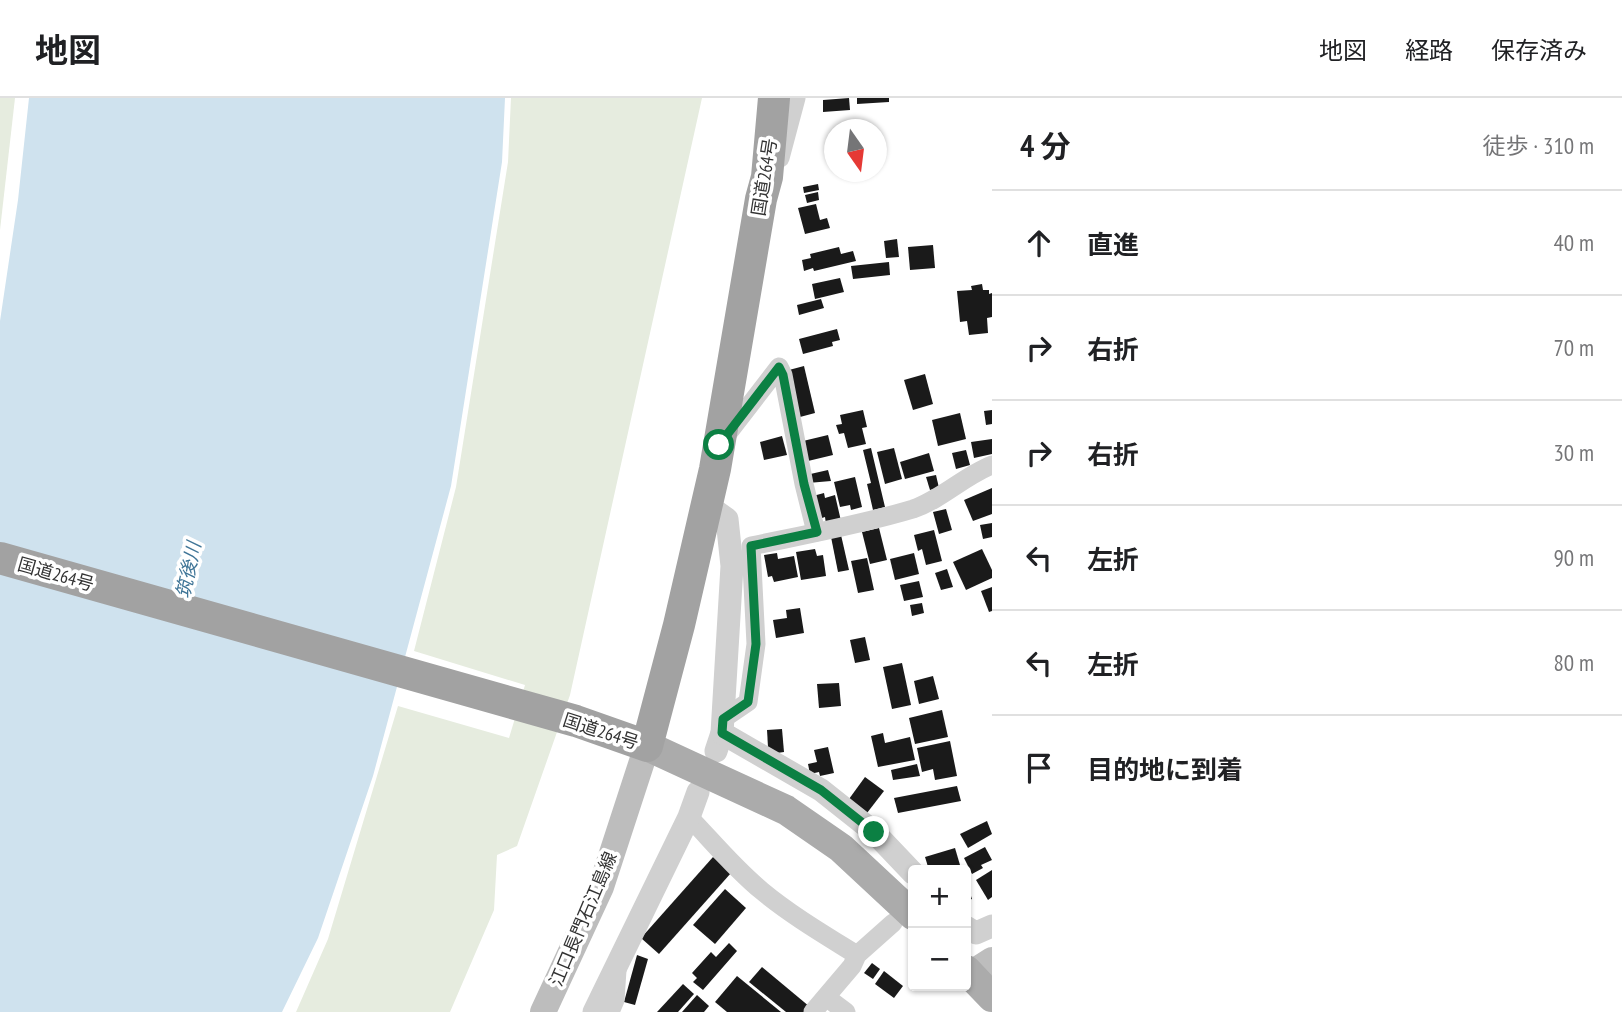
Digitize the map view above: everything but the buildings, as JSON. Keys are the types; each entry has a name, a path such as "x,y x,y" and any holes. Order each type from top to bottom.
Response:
{"highway":[{"name":"国道264号","path":"0,558 576,721 647,746 679,625 719,445 767,177 774,98"}],"main road":[{"path":"647,746 786,810 841,848 903,919"},
{"name":"江口長門石江島線","path":"544,1012 601,887 647,746"},
{"path":"976,968 992,997"}],"street":[{"path":"767,177 780,158 796,98"},
{"path":"719,445 779,367 783,375 804,484 817,532"},
{"path":"720,734 748,702 756,644 751,546 915,508 941,495 974,472 992,465"},
{"path":"706,504 727,519 732,566 720,734"},
{"path":"720,734 821,790 874,832 908,868"},
{"path":"594,1012 689,817 698,792"},
{"path":"689,817 761,891 802,921 857,955"},
{"path":"813,1012 852,966 857,955 903,919"},
{"path":"968,928 976,933 992,926"},
{"path":"610,1012 615,1000 617,962"},
{"path":"826,997 846,1012"}],"shaded area":[{"path":"0,98 15,98 0,230"},
{"path":"511,98 702,98 570,695 517,846 497,855 494,910 450,1012 296,1012 328,939 398,706 509,738 525,685 414,651 456,487 508,162"}],"water":[{"name":"筑後川","path":"29,98 505,98 502,162 451,486 373,776 318,938 282,1012 0,1012 0,321 18,200"}],"route":[{"path":"719,445 779,367 783,375 804,484 817,532 751,546 756,644 748,702 723,719 722,733 821,790 874,832"}]}
